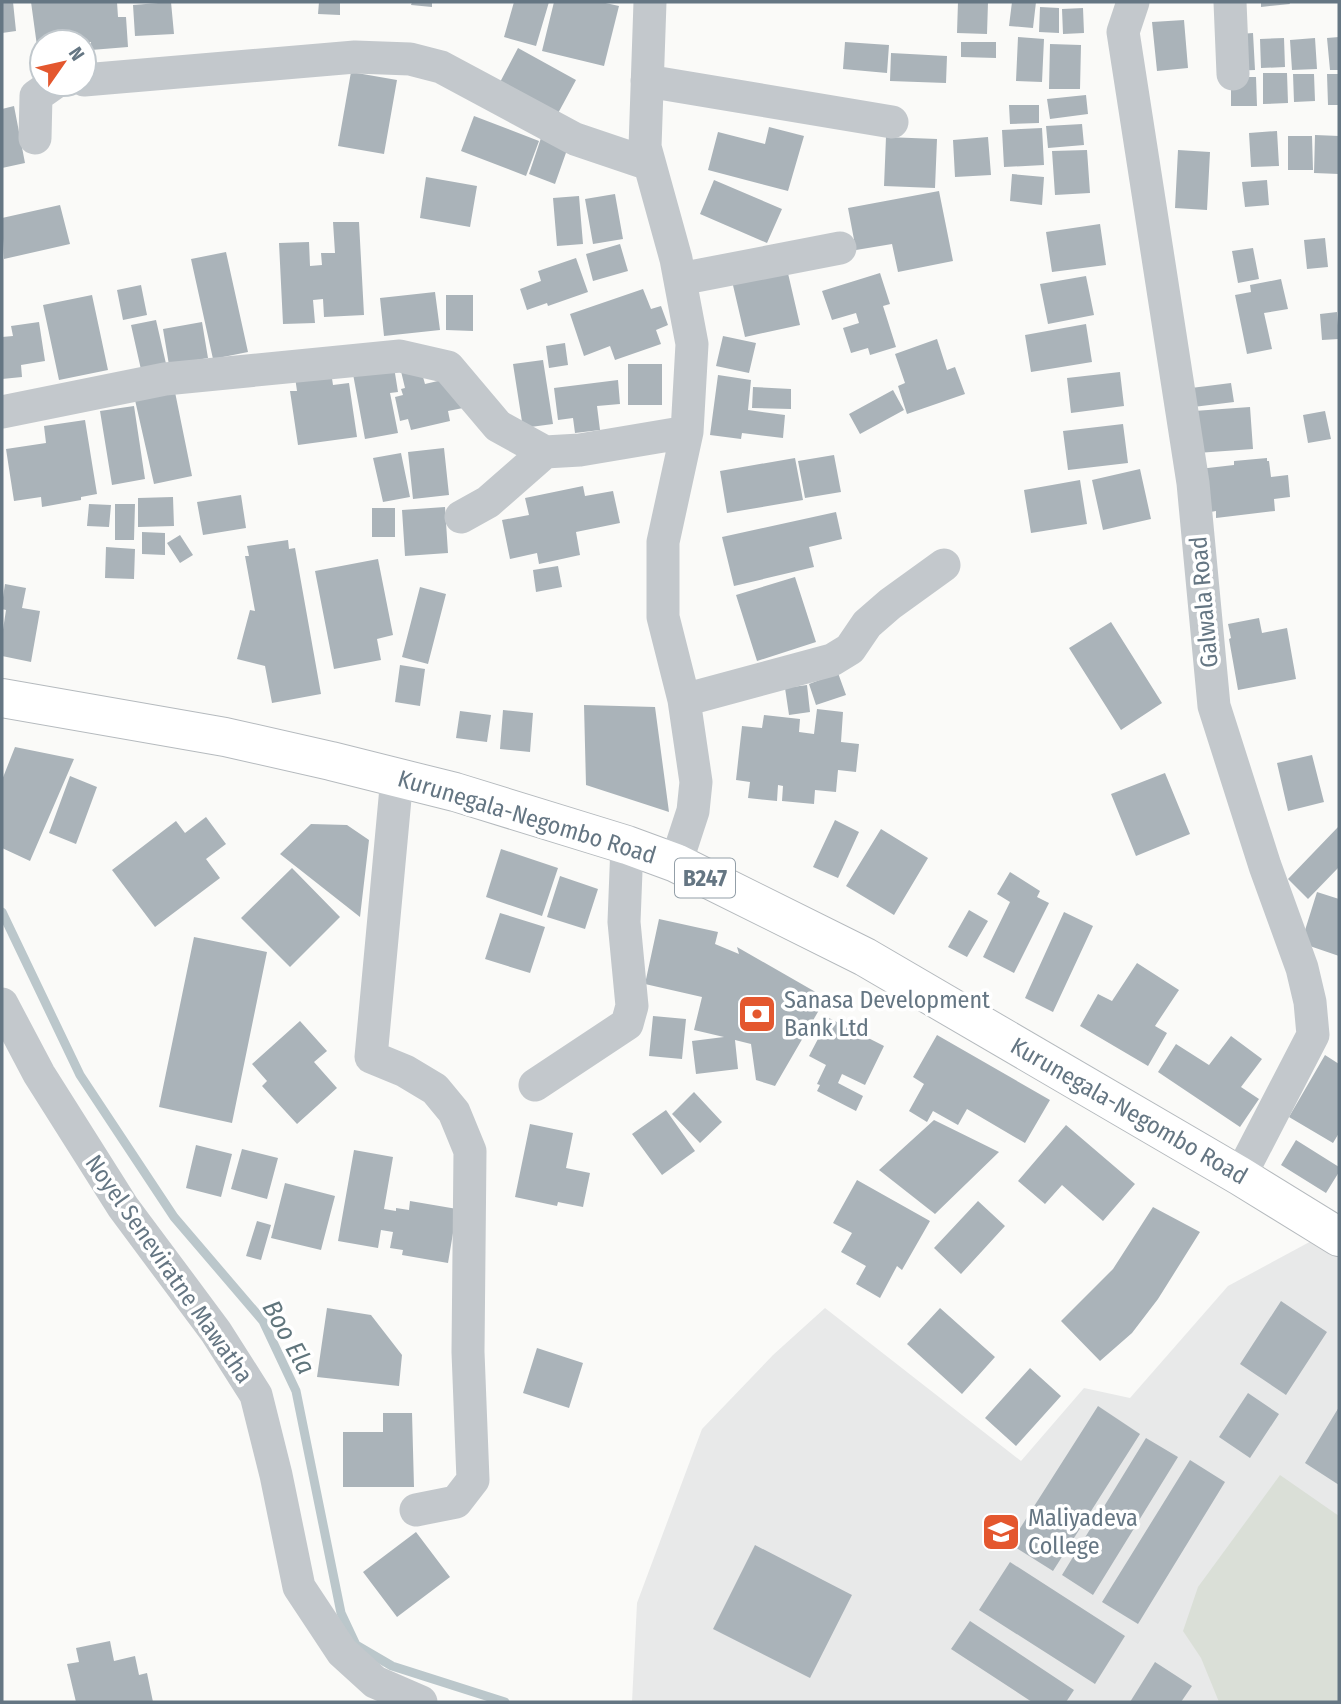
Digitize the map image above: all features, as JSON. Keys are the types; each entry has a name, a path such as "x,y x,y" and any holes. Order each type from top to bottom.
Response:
{"main road":[{"name":"Kurunegala-Negombo Road","path":"2,698 225,737 397,777 455,792 676,863 865,957 1240,1175 1339,1237"}],"street":[{"path":"650,2 645,147 680,279 692,344 687,432 663,542 663,617 684,700 696,782 693,811 676,863"},
{"name":"Galwala Road","path":"1133,2 1123,32 1193,483 1214,706 1311,1002 1313,1035 1240,1175"},
{"path":"1230,2 1233,74"},
{"path":"98,79 355,57 410,59 441,67 575,139 649,164"},
{"path":"647,81 892,122"},
{"path":"35,138 36,98"},
{"path":"680,279 841,248"},
{"path":"2,412 165,379 400,356 448,367 498,426 545,452 580,450 687,432"},
{"path":"461,517 488,502 545,452"},
{"path":"684,700 832,660 850,649 867,624 890,604 944,565"},
{"path":"397,777 372,1057 405,1071 435,1089 454,1112 470,1151 468,1352 473,1480 456,1502 416,1510"},
{"path":"535,1085 627,1024 632,1006 624,922 626,845"},
{"name":"Noyel Seneviratne Mawatha","path":"2,1004 39,1074 123,1208 216,1332 256,1395 299,1587 342,1652 375,1682 421,1702"}],"shaded area":[{"name":"Maliyadeva College","path":"1330,1231 1339,1237 1339,1702 632,1702 637,1603 702,1429 773,1355 825,1308 1021,1461 1084,1388 1130,1398 1228,1286"},
{"path":"1280,1475 1339,1516 1339,1702 1219,1702 1201,1658 1183,1631 1198,1587"}],"building":[{"path":"2,2 13,2 16,31 2,33"},
{"path":"31,2 117,2 118,17 126,17 128,47 98,49 98,28 35,28"},
{"path":"171,2 174,34 135,36 133,5"},
{"path":"319,2 340,2 340,15 318,14"},
{"path":"412,2 432,2 432,7 411,5"},
{"path":"514,2 549,2 536,46 504,37"},
{"path":"554,2 601,2 619,6 604,66 542,51"},
{"path":"958,2 988,2 987,34 957,33"},
{"path":"1012,2 1036,2 1033,28 1009,26"},
{"path":"1261,2 1289,2 1290,4 1261,7"},
{"path":"1040,7 1059,8 1059,33 1039,32"},
{"path":"1083,8 1084,33 1063,34 1062,9"},
{"path":"1184,20 1188,68 1157,71 1152,22"},
{"path":"1253,33 1255,70 1228,71 1226,35"},
{"path":"1018,37 1044,39 1042,82 1016,81"},
{"path":"1339,37 1339,70 1330,70 1327,38"},
{"path":"1284,38 1285,67 1261,68 1260,39"},
{"path":"1315,38 1317,69 1292,70 1290,40"},
{"path":"845,42 889,45 887,73 843,69"},
{"path":"961,42 996,42 996,58 961,57"},
{"path":"1050,44 1081,45 1080,89 1049,89"},
{"path":"518,48 576,80 556,117 498,86"},
{"path":"891,53 947,56 946,83 890,81"},
{"path":"351,72 397,80 384,154 338,146"},
{"path":"1263,73 1287,73 1288,103 1263,104"},
{"path":"1293,74 1314,74 1315,101 1294,102"},
{"path":"1327,74 1339,74 1339,105 1328,105"},
{"path":"1231,77 1256,77 1257,106 1231,106"},
{"path":"1086,95 1088,114 1050,119 1047,99"},
{"path":"1009,105 1039,105 1039,123 1010,124"},
{"path":"14,106 25,163 2,168 2,109"},
{"path":"474,116 539,141 526,176 461,151"},
{"path":"1082,124 1084,145 1048,148 1046,126"},
{"path":"769,127 804,136 788,191 708,170 718,132 765,144"},
{"path":"1042,128 1044,165 1004,167 1002,130"},
{"path":"1277,131 1279,166 1251,167 1249,133"},
{"path":"1315,135 1339,136 1339,174 1314,173"},
{"path":"1288,136 1312,136 1313,170 1288,170"},
{"path":"886,137 937,139 935,188 884,186"},
{"path":"988,137 991,175 955,177 953,140"},
{"path":"541,138 568,147 555,184 529,174"},
{"path":"1087,150 1090,193 1055,195 1052,151"},
{"path":"1178,150 1210,152 1207,210 1175,208"},
{"path":"1012,174 1044,177 1042,205 1010,201"},
{"path":"426,177 477,186 470,227 420,218"},
{"path":"714,180 782,209 767,243 700,214"},
{"path":"1267,180 1269,205 1245,207 1242,182"},
{"path":"939,191 953,261 898,272 892,244 856,250 848,208"},
{"path":"615,194 623,239 593,244 585,199"},
{"path":"579,196 583,244 557,246 553,198"},
{"path":"60,205 70,244 4,259 2,218"},
{"path":"333,222 359,222 364,315 324,317 323,299 313,300 315,323 283,324 279,243 309,242 310,266 322,265 321,253 335,253"},
{"path":"1100,224 1106,265 1052,272 1046,232"},
{"path":"1325,238 1328,267 1307,269 1304,240"},
{"path":"620,244 628,271 593,281 586,254"},
{"path":"1253,248 1259,279 1238,283 1232,251"},
{"path":"226,252 248,352 213,359 191,259"},
{"path":"576,258 588,292 548,306 547,303 527,310 520,289 541,281 538,271"},
{"path":"787,269 800,325 745,337 732,281"},
{"path":"880,273 890,304 883,306 896,347 870,355 868,348 851,353 843,328 859,323 856,313 832,320 822,291"},
{"path":"1086,276 1094,315 1048,324 1040,284"},
{"path":"1281,279 1288,309 1264,313 1272,349 1247,354 1235,295 1251,292 1250,285"},
{"path":"141,285 147,315 123,320 117,290"},
{"path":"643,289 651,309 661,306 668,325 656,330 661,344 615,360 610,346 584,356 570,314"},
{"path":"435,292 440,330 384,336 380,298"},
{"path":"92,295 108,370 59,380 43,305"},
{"path":"446,295 473,295 473,331 446,330"},
{"path":"1337,312 1339,339 1322,340 1320,314"},
{"path":"156,320 167,368 142,374 131,325"},
{"path":"39,322 45,361 21,365 22,377 2,379 2,337 13,336 11,326"},
{"path":"202,322 208,358 169,365 163,329"},
{"path":"1086,324 1092,362 1031,372 1025,335"},
{"path":"723,336 756,343 749,373 716,366"},
{"path":"937,339 947,370 955,367 965,394 907,414 898,386 905,383 895,354"},
{"path":"565,343 568,365 549,368 546,346"},
{"path":"543,360 553,424 523,428 513,364"},
{"path":"419,363 425,384 442,380 463,408 448,411 450,421 411,430 408,419 400,421 395,397 403,395 401,389 405,388 400,367"},
{"path":"628,364 662,364 662,405 628,405"},
{"path":"394,367 398,392 390,393 398,433 365,439 353,374"},
{"path":"331,372 333,385 349,383 357,437 298,445 290,391 297,391 295,377"},
{"path":"1120,372 1124,406 1071,413 1067,378"},
{"path":"718,375 751,380 748,410 785,415 783,438 742,433 741,439 710,435"},
{"path":"618,380 620,404 597,406 600,430 575,433 573,418 558,420 554,388"},
{"path":"1231,383 1234,402 1185,408 1183,389"},
{"path":"753,387 791,389 791,409 752,408"},
{"path":"893,390 904,410 860,434 849,414"},
{"path":"175,392 192,476 154,484 135,400"},
{"path":"134,406 145,479 112,485 100,411"},
{"path":"1250,407 1253,449 1197,453 1194,411"},
{"path":"1325,411 1331,439 1308,443 1303,415"},
{"path":"85,420 97,494 81,497 81,500 42,507 41,497 14,501 6,449 46,443 44,426"},
{"path":"1123,424 1128,463 1068,470 1063,431"},
{"path":"444,448 449,495 413,499 408,452"},
{"path":"401,453 410,497 383,502 373,458"},
{"path":"834,455 841,492 805,498 798,461"},
{"path":"795,458 803,500 727,513 720,471"},
{"path":"1267,458 1271,477 1288,475 1290,497 1274,499 1275,511 1216,518 1216,511 1205,513 1199,469 1234,465 1234,461"},
{"path":"1140,469 1151,519 1103,530 1092,480"},
{"path":"1080,480 1087,524 1031,533 1024,490"},
{"path":"583,486 585,496 613,491 620,523 576,532 580,555 539,564 537,553 510,559 502,520 529,515 525,498"},
{"path":"241,495 246,528 203,535 197,502"},
{"path":"173,497 174,526 138,527 138,498"},
{"path":"89,504 111,505 109,527 87,526"},
{"path":"115,504 135,504 134,540 115,540"},
{"path":"445,507 448,553 405,556 402,510"},
{"path":"372,508 395,508 395,537 372,537"},
{"path":"836,512 842,539 809,547 814,567 734,586 722,537"},
{"path":"142,532 165,533 165,555 142,554"},
{"path":"180,535 193,555 180,563 167,543"},
{"path":"288,540 289,549 295,548 321,694 272,703 265,666 237,659 250,610 255,611 245,556 249,556 247,546"},
{"path":"106,547 135,549 134,579 105,578"},
{"path":"378,559 393,635 377,639 381,660 334,669 315,571"},
{"path":"558,566 562,587 536,592 533,570"},
{"path":"795,577 816,642 757,661 736,595"},
{"path":"5,584 26,588 22,608 40,611 31,662 2,656 6,610 2,609 2,604"},
{"path":"420,587 446,594 428,664 402,657"},
{"path":"1259,618 1262,633 1287,628 1296,679 1238,690 1228,624"},
{"path":"1111,622 1162,703 1121,730 1069,648"},
{"path":"400,665 425,669 420,706 395,702"},
{"path":"838,673 846,695 816,705 809,684"},
{"path":"807,685 810,712 789,715 785,688"},
{"path":"584,705 655,707 669,812 586,785"},
{"path":"817,709 843,712 841,742 859,744 856,772 838,770 836,792 815,790 814,804 782,801 783,786 778,785 777,801 748,798 750,782 736,780 742,726 762,728 764,715 800,719 799,732 814,734"},
{"path":"503,710 533,713 530,752 500,749"},
{"path":"460,711 491,715 487,742 456,738"},
{"path":"15,747 74,759 30,861 2,848 2,780"},
{"path":"1312,755 1324,802 1288,811 1277,763"},
{"path":"1165,773 1190,834 1136,856 1111,794"},
{"path":"70,776 97,787 76,844 49,833"},
{"path":"206,817 226,844 206,859 220,878 155,927 112,870 176,821 185,833"},
{"path":"835,820 859,832 838,878 813,867"},
{"path":"311,824 347,825 369,840 360,917 280,854"},
{"path":"1339,826 1339,867 1308,899 1288,879"},
{"path":"881,829 928,858 894,915 846,886"},
{"path":"501,849 558,868 542,916 486,897"},
{"path":"292,868 340,917 290,967 241,918"},
{"path":"1010,872 1040,891 1037,897 1049,903 1014,973 983,957 1010,902 997,894"},
{"path":"560,876 598,889 585,929 547,917"},
{"path":"1317,892 1339,899 1339,956 1301,943"},
{"path":"969,910 988,921 967,957 948,947"},
{"path":"1064,912 1093,926 1053,1012 1025,998"},
{"path":"500,913 545,927 530,973 485,959"},
{"name":"Sanasa Development Bank Ltd","path":"659,919 718,932 715,944 739,954 737,947 826,998 775,1086 756,1080 751,1044 735,1040 738,1069 696,1074 692,1041 724,1037 694,1030 702,997 645,984"},
{"path":"194,937 267,952 232,1123 159,1107"},
{"path":"1137,963 1179,990 1155,1026 1167,1033 1148,1066 1080,1026 1098,994 1112,1001"},
{"path":"653,1016 686,1019 682,1059 649,1056"},
{"path":"829,1018 884,1046 865,1085 842,1074 838,1083 863,1096 856,1111 817,1091 820,1085 817,1084 826,1065 809,1056"},
{"path":"300,1021 327,1051 314,1062 337,1088 297,1124 262,1086 267,1081 252,1064"},
{"path":"937,1035 1050,1100 1025,1143 967,1109 958,1125 933,1111 927,1122 909,1111 924,1084 913,1077"},
{"path":"1231,1036 1262,1059 1241,1087 1259,1099 1240,1127 1158,1072 1176,1044 1209,1065"},
{"path":"1325,1055 1339,1064 1339,1133 1333,1143 1289,1117"},
{"path":"694,1092 722,1122 700,1143 672,1114"},
{"path":"666,1110 695,1151 662,1175 632,1134"},
{"path":"934,1120 999,1152 935,1214 879,1170"},
{"path":"530,1124 573,1133 566,1168 590,1173 583,1207 558,1202 557,1206 515,1197"},
{"path":"1066,1125 1135,1184 1103,1221 1062,1185 1045,1204 1018,1181"},
{"path":"1296,1140 1339,1167 1339,1172 1326,1193 1281,1165"},
{"path":"196,1145 232,1154 221,1197 186,1188"},
{"path":"242,1149 278,1158 267,1199 231,1189"},
{"path":"354,1150 393,1157 384,1209 409,1210 410,1201 457,1209 448,1263 402,1255 403,1250 390,1248 393,1232 381,1230 378,1248 338,1241"},
{"path":"857,1180 930,1221 902,1270 897,1266 880,1298 856,1284 866,1266 841,1252 852,1233 833,1223"},
{"path":"285,1183 335,1196 321,1250 271,1238"},
{"path":"978,1201 1005,1226 961,1274 934,1248"},
{"path":"1153,1207 1200,1232 1158,1299 1132,1333 1100,1361 1061,1321 1113,1269"},
{"path":"257,1221 271,1225 261,1260 246,1256"},
{"path":"1281,1301 1327,1332 1286,1395 1240,1364"},
{"path":"327,1308 371,1315 402,1355 399,1386 317,1377"},
{"path":"940,1308 995,1357 962,1394 907,1344"},
{"path":"537,1348 583,1363 569,1408 523,1393"},
{"path":"1030,1368 1061,1396 1016,1446 985,1418"},
{"path":"1248,1393 1279,1414 1250,1458 1219,1437"},
{"path":"1098,1406 1140,1434 1053,1571 1010,1544"},
{"path":"1339,1407 1339,1485 1305,1463"},
{"path":"383,1413 412,1413 414,1487 343,1487 343,1432 383,1432"},
{"path":"1146,1438 1178,1457 1093,1595 1062,1575"},
{"path":"1190,1460 1225,1482 1138,1624 1102,1602"},
{"path":"416,1532 450,1577 397,1617 363,1572"},
{"path":"755,1545 852,1595 810,1678 713,1629"},
{"path":"1010,1562 1125,1636 1095,1684 979,1610"},
{"path":"970,1621 1074,1690 1066,1702 1032,1702 951,1649"},
{"path":"110,1641 114,1661 135,1656 139,1675 147,1673 153,1702 76,1702 67,1664 79,1662 76,1648"},
{"path":"1155,1662 1192,1686 1181,1702 1130,1702"}],"waterway":[{"name":"Boo Ela","path":"2,912 80,1075 174,1217 263,1321 296,1391 341,1613 356,1645 392,1666 505,1702"}],"place":[{"name":"Sanasa Development Bank Ltd","path":"757,1014"},
{"name":"Maliyadeva College","path":"1001,1532"}]}
